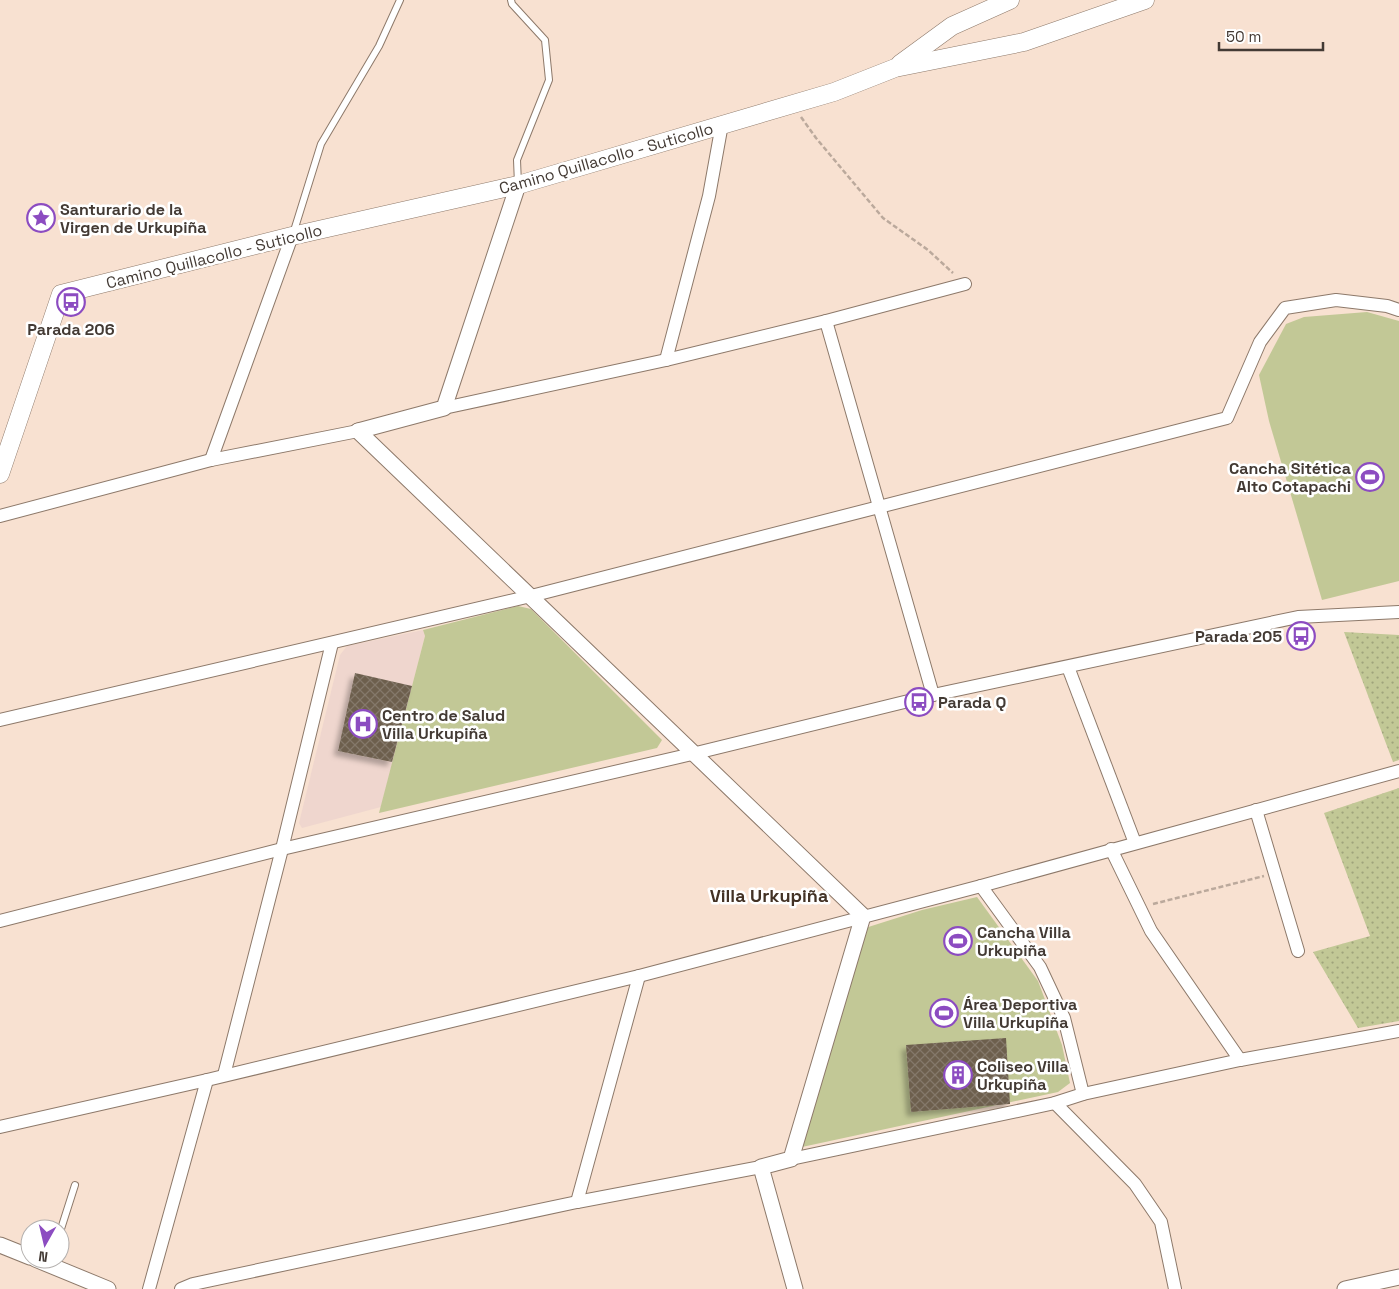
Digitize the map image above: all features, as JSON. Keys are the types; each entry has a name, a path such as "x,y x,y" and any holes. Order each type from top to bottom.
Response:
{"main road":[{"path":"895,68 952,26 1010,0"},
{"name":"Camino Quillacollo - Suticollo","path":"0,474 61,294 292,236 518,185 834,92 895,68 1024,42 1144,0"}],"street":[{"path":"666,360 709,196 722,124"},
{"path":"444,408 518,185"},
{"path":"211,460 292,236"},
{"path":"0,516 211,460 358,430 444,408 666,360 826,321 965,284"},
{"path":"0,720 531,596 1227,418 1260,342 1285,308 1336,300 1387,306 1399,310"},
{"path":"826,321 933,695"},
{"path":"358,430 692,754 863,916"},
{"path":"0,921 282,849 692,754 933,695 1298,617 1399,612"},
{"path":"224,1075 332,643"},
{"path":"1068,667 1135,843"},
{"path":"0,1128 639,976 981,886 1399,771"},
{"path":"1256,810 1298,951"},
{"path":"1111,849 1151,931 1240,1060"},
{"path":"981,886 1040,967 1064,1018 1082,1094"},
{"path":"791,1159 863,916"},
{"path":"577,1202 639,976"},
{"path":"181,1289 203,1282 577,1202 761,1166 1056,1103 1082,1094 1240,1060 1399,1031"},
{"path":"149,1289 207,1080"},
{"path":"1056,1103 1136,1184 1161,1222 1175,1289"},
{"path":"761,1166 795,1289"},
{"path":"0,1245 20,1253"},
{"path":"65,1269 108,1289"},
{"path":"1344,1289 1399,1277"}],"lane":[{"path":"292,236 321,144 379,46 400,0"},
{"path":"510,0 545,40 549,80 517,160 518,185"},
{"path":"64,1219 75,1185"}],"path":[{"path":"792,104 816,138 859,192 883,218 928,250 965,284"},
{"path":"1139,907 1275,873"}],"shaded area":[{"name":"Centro de Salud Villa Urkupiña","path":"423,630 425,636 381,807 302,828 299,823 340,655 347,646"}],"green space":[{"path":"1367,312 1399,321 1399,581 1322,600 1269,421 1259,375 1286,324 1304,317"},
{"path":"518,606 531,609 662,740 657,748 379,813 425,636 423,630"},
{"path":"1344,632 1399,635 1399,760 1393,762"},
{"path":"1399,788 1399,1021 1358,1028 1313,952 1370,936 1324,813"},
{"name":"Área Deportiva Villa Urkupiña","path":"977,897 1038,981 1062,1045 1070,1083 1058,1092 802,1147 862,929 922,910"}],"building":[{"name":"Centro de Salud Villa Urkupiña","path":"355,673 412,686 392,762 338,751"},
{"name":"Coliseo Villa Urkupiña","path":"1006,1038 1010,1104 911,1112 906,1045"}],"place":[{"name":"Santurario de la Virgen de Urkupiña","path":"41,218"},
{"name":"Parada 206","path":"71,302"},
{"name":"Cancha Sitética Alto Cotapachi","path":"1370,477"},
{"name":"Parada 205","path":"1301,636"},
{"name":"Parada Q","path":"919,702"},
{"name":"Centro de Salud Villa Urkupiña","path":"363,724"},
{"name":"Cancha Villa Urkupiña","path":"958,941"},
{"name":"Área Deportiva Villa Urkupiña","path":"944,1013"},
{"name":"Coliseo Villa Urkupiña","path":"958,1075"}],"district":[{"name":"Villa Urkupiña","path":"769,896"}]}
